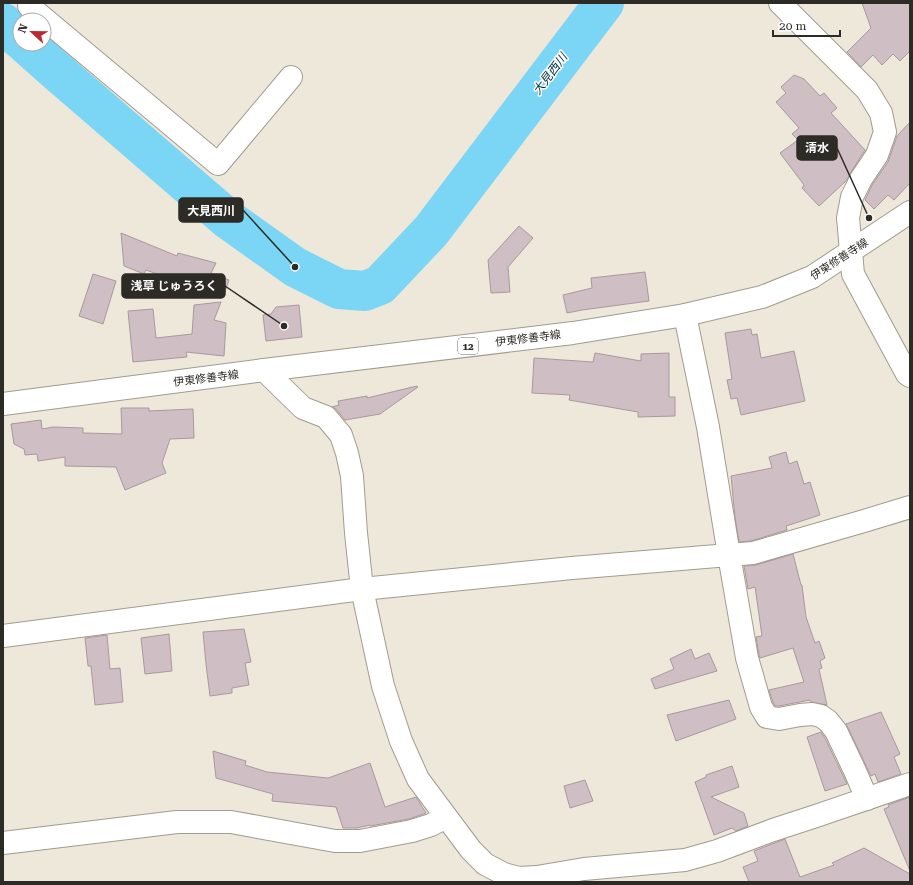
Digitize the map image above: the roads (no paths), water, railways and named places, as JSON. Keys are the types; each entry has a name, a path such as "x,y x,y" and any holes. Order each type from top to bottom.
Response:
{"street":[{"path":"32,3 29,6 218,164 291,77"},
{"path":"780,3 867,90 881,113 885,132 877,155 861,179 852,197 848,218 853,274 907,374 910,376"},
{"name":"伊東修善寺線","path":"3,404 264,370 573,333 685,315 762,297 812,277 910,212"},
{"path":"685,315 708,427 728,555 747,658 761,707 767,717 779,719 812,714 821,716 828,721 836,731 867,799"},
{"path":"264,370 304,408 326,417 341,435 352,476 362,589 383,686 401,742 418,779 471,850 486,864 504,874 519,878 537,877 584,869 685,860 717,851 773,830 910,784"},
{"path":"3,636 362,589 753,552 864,522 910,507"},
{"path":"3,843 177,822 231,822 335,841 360,841 412,831 431,825 446,817"}],"waterway":[{"name":"大見西川","path":"35,52 229,220 295,267 339,289 365,291 380,285 431,231 604,3"},
{"name":"大見西川","path":"3,23 12,31"}],"place":[{"name":"清水","path":"869,218"},
{"name":"大見西川","path":"295,267"},
{"name":"浅草 じゅうろく","path":"284,326"}]}
